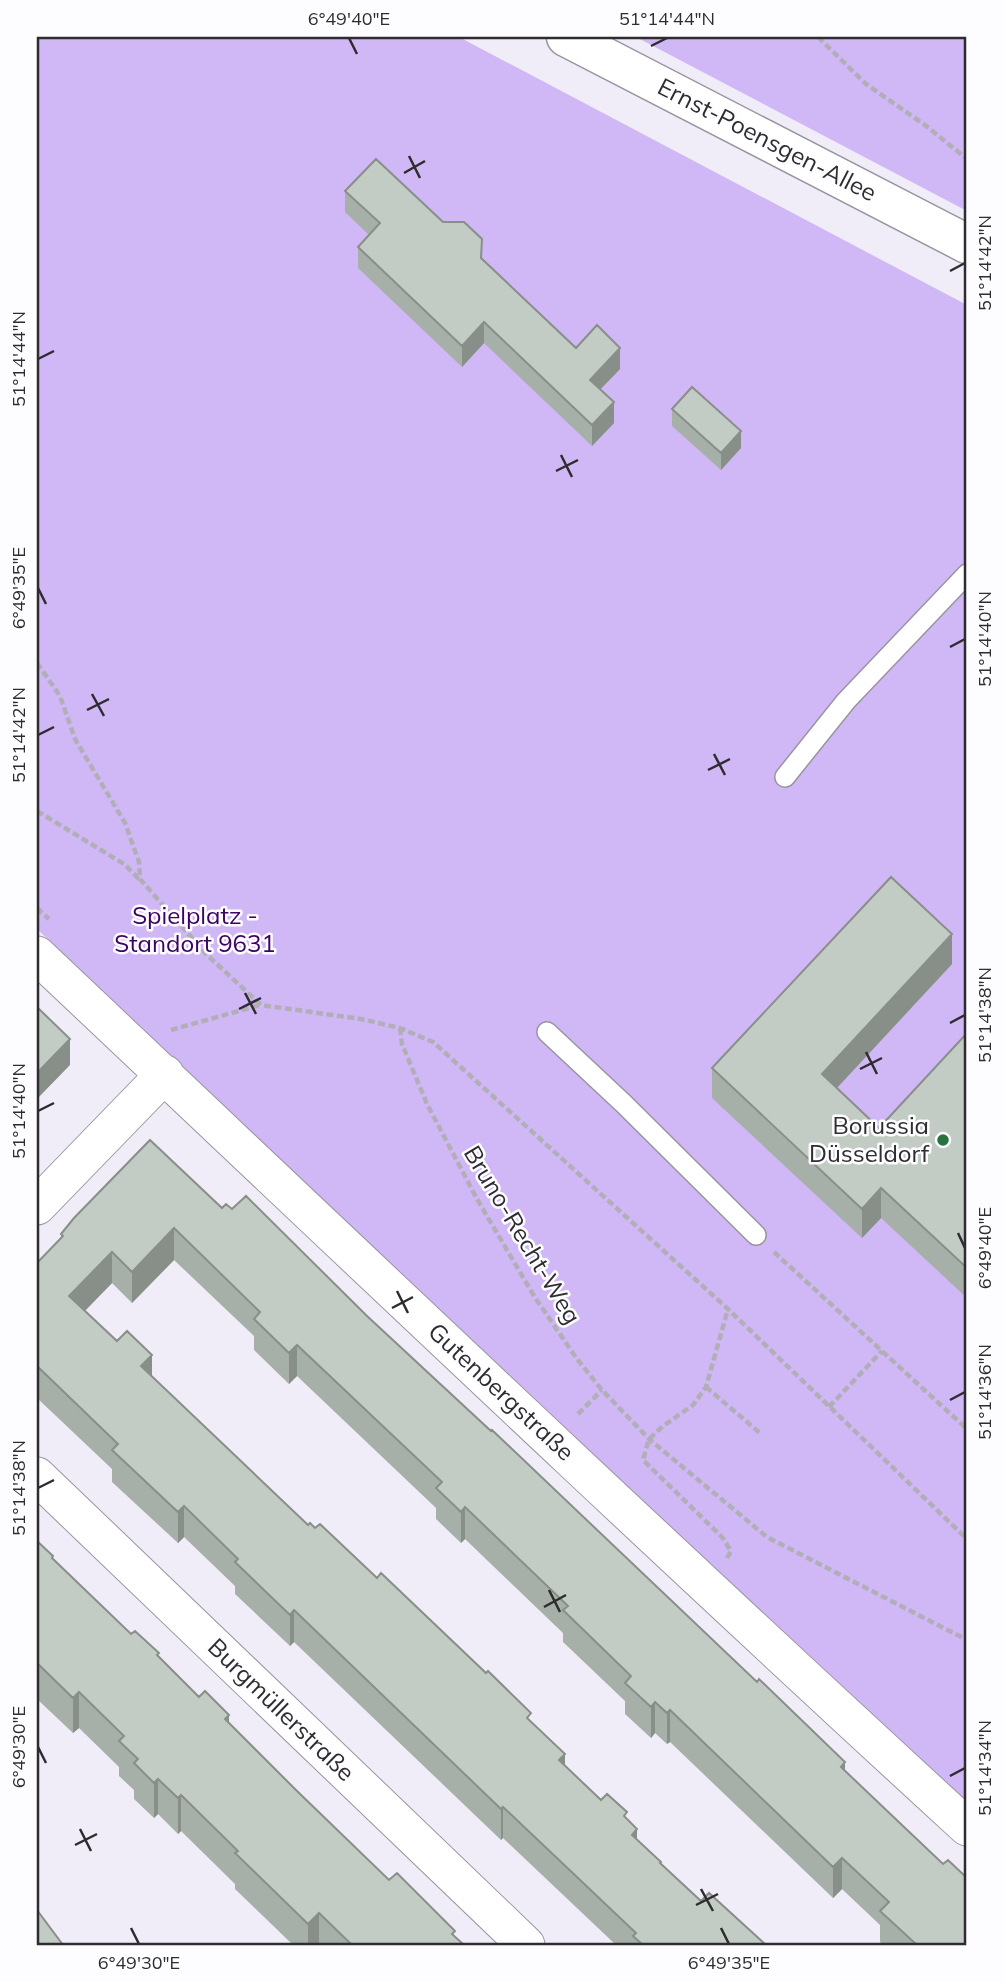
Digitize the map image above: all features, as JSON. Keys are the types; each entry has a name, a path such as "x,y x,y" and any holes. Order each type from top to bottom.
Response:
{"street":[{"name":"Ernst-Poensgen-Allee","path":"566,37 967,244"},
{"name":"Gutenbergstraße","path":"37,955 702,1584 967,1827"},
{"path":"37,1206 164,1074"},
{"name":"Burgmüllerstraße","path":"37,1476 526,1945"}],"lane":[{"path":"785,777 846,701 967,575"},
{"path":"547,1032 625,1104 756,1235"}],"path":[{"path":"818,37 866,84 925,125 967,159"},
{"path":"37,663 60,696 75,738 125,824 139,862 140,879"},
{"path":"37,811 124,864 206,954 261,1005"},
{"path":"126,1039 172,1030 261,1005 361,1019 400,1028 433,1042 727,1309 967,1539"},
{"name":"Bruno-Recht-Weg","path":"400,1028 402,1044 427,1104 477,1199 534,1296 576,1359 602,1390 649,1439 767,1537 967,1640"},
{"path":"756,1235 967,1429"},
{"path":"702,1584 731,1551 722,1537 643,1460 649,1439 693,1405 706,1387 727,1309"},
{"path":"829,1407 882,1351"},
{"path":"706,1387 760,1433"},
{"path":"576,1416 602,1390"}],"green space":[{"name":"Spielplatz - Standort 9631","path":"37,37 459,37 967,305 967,1809 37,929"},
{"path":"636,37 967,37 967,211"}],"building":[{"path":"376,159 443,222 464,222 482,239 481,258 576,348 597,325 620,348 590,380 614,402 592,425 484,322 462,346 358,247 380,223 345,191"},
{"path":"692,387 741,431 721,453 672,409"},
{"path":"891,877 952,934 822,1074 879,1128 967,1033 967,1268 881,1188 862,1209 712,1068"},
{"path":"37,1007 70,1039 37,1073"},
{"path":"150,1140 222,1208 226,1204 232,1209 246,1196 367,1316 492,1430 757,1682 759,1679 845,1762 841,1767 943,1864 948,1860 967,1878 967,1945 917,1945 880,1911 889,1902 842,1858 833,1867 670,1710 667,1713 655,1702 651,1707 625,1683 631,1676 563,1610 568,1606 465,1507 461,1512 436,1488 442,1482 297,1345 289,1353 254,1319 260,1312 174,1228 132,1272 112,1252 69,1296 117,1341 127,1331 152,1355 141,1366 308,1525 310,1523 315,1528 320,1524 377,1578 381,1573 486,1673 488,1671 531,1713 527,1718 565,1754 559,1760 601,1800 607,1794 627,1812 624,1816 637,1829 632,1835 660,1863 701,1901 709,1893 766,1945 643,1945 633,1936 636,1933 503,1807 501,1809 294,1610 290,1615 235,1562 238,1559 184,1506 178,1512 112,1450 118,1444 37,1366 37,1263 63,1236 61,1234 74,1218"},
{"path":"37,1541 131,1634 135,1631 159,1653 157,1655 199,1697 205,1691 229,1715 225,1719 297,1791 389,1880 397,1873 455,1931 452,1934 464,1945 352,1945 319,1913 308,1924 235,1853 238,1851 181,1795 178,1798 158,1779 154,1783 134,1763 138,1759 119,1741 124,1736 79,1692 73,1698 37,1663"},
{"path":"37,1910 63,1945 37,1945"}],"place":[{"name":"Borussia Düsseldorf","path":"943,1140"}]}
